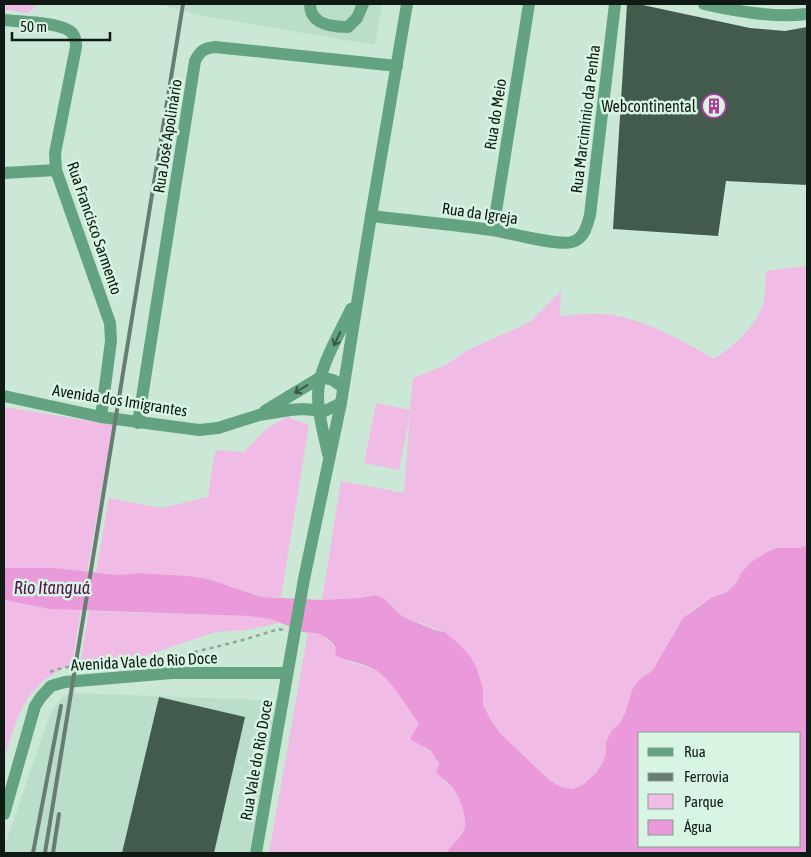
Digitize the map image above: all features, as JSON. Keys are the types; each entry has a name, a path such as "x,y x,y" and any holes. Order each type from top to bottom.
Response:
{"street":[{"path":"310,4 310,10 318,21 331,26 348,27 357,18 363,4"},
{"name":"Rua Vale do Rio Doce","path":"256,853 304,579 341,403 407,4"},
{"name":"Rua do Meio","path":"493,230 529,4"},
{"name":"Rua Marcimínio da Penha","path":"582,236 588,226 590,216 615,4"},
{"path":"704,4 770,16 807,14"},
{"name":"Rua Francisco Sarmento","path":"4,20 58,26 70,30 76,38 76,47 55,153 56,170 110,323 111,341 101,417"},
{"name":"Rua José Apolinário","path":"138,423 195,61 200,52 206,47 215,47 397,66"},
{"path":"4,170 56,170"},
{"name":"Rua da Igreja","path":"371,216 493,230 561,243 573,242 582,236"},
{"path":"330,461 318,397 320,377 358,295"},
{"path":"320,377 333,380 343,387"},
{"name":"Avenida dos Imigrantes","path":"259,415 320,377"},
{"name":"Avenida dos Imigrantes","path":"4,396 101,417 199,430 218,428 259,415 303,409 330,410 341,403"},
{"name":"Avenida Vale do Rio Doce","path":"4,814 33,712 38,701 51,686 65,682 172,673 287,673"}],"shaded area":[{"path":"157,4 382,4 375,45 208,17"},
{"path":"72,693 260,700 271,705 274,716 249,853 4,853 4,848 50,714 61,698"}],"green space":[{"path":"4,4 38,4 28,13 4,9"},
{"path":"807,266 807,545 799,548 777,548 765,553 751,562 741,573 737,582 727,592 711,598 691,611 675,630 653,670 638,681 632,690 626,711 620,723 612,730 606,742 603,762 597,772 584,784 573,789 561,787 549,780 500,733 490,719 483,704 483,688 470,656 445,632 403,617 390,604 376,595 360,598 322,600 341,481 404,493 410,414 399,470 364,463 376,403 410,410 413,378 446,365 468,350 530,322 561,291 560,316 599,314 625,318 664,332 714,359 745,334 757,318 764,299 766,271"},
{"path":"4,407 113,425 87,572 54,568 4,568"},
{"path":"287,417 309,425 281,597 261,597 208,579 188,576 139,573 117,575 96,572 109,498 161,508 208,497 214,456 217,450 244,452 266,429"},
{"path":"4,600 50,609 81,610 72,664 43,682 25,703 14,728 4,760"},
{"path":"89,611 249,616 271,619 280,623 246,630 215,632 122,664 81,661"},
{"path":"308,632 322,635 348,661 375,670 381,674 400,694 415,717 419,724 417,729 424,748 435,757 443,780 448,783 456,794 465,815 464,831 446,853 269,853"}],"water":[{"name":"Rio Itanguá","path":"807,545 807,853 446,853 464,831 465,816 452,787 436,772 439,764 431,751 410,739 419,724 399,695 382,675 367,666 336,656 335,646 327,638 317,633 303,632 271,619 249,616 50,609 4,600 4,568 54,568 117,575 139,573 188,576 208,579 261,597 322,600 360,598 376,595 383,598 403,617 445,632 458,643 470,656 476,667 483,688 483,704 490,719 500,733 549,780 561,787 573,789 584,784 597,772 606,752 606,742 626,711 632,690 638,681 653,670 683,618 711,598 727,592 737,582 741,573 751,562 777,548 799,548"}],"building":[{"name":"Webcontinental","path":"627,4 638,4 750,28 785,31 807,27 807,185 726,181 718,236 613,229"},
{"path":"159,697 245,717 214,853 122,853"}],"railway":[{"path":"45,853 183,4"},
{"path":"33,853 61,706"},
{"path":"53,853 59,814"}],"place":[{"name":"Webcontinental","path":"714,106"}]}
